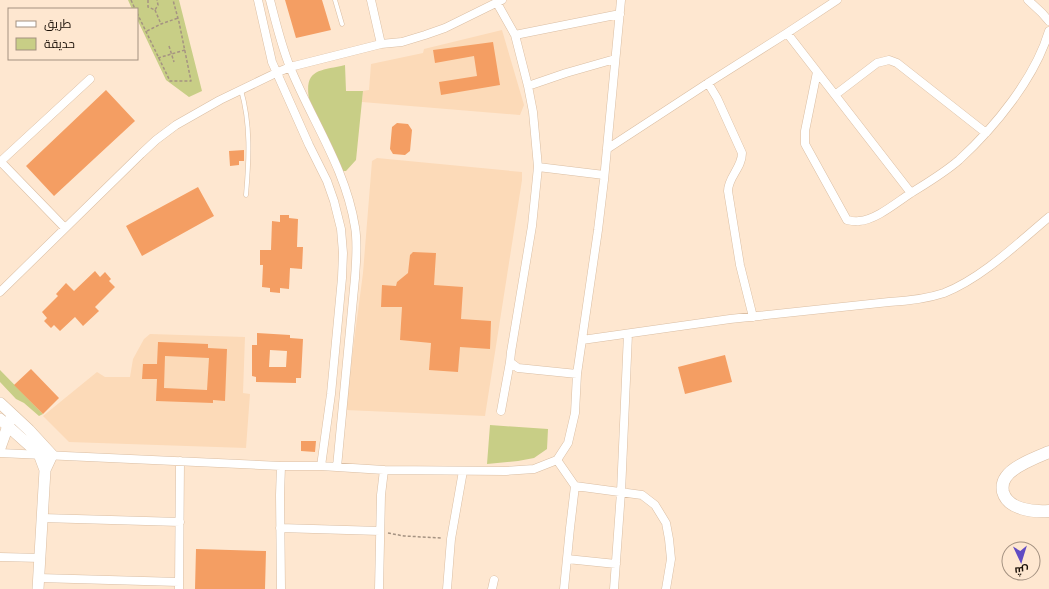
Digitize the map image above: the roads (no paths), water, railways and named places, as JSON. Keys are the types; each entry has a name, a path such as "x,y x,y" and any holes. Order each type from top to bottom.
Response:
{"main road":[{"path":"0,403 39,440 52,455 46,470 39,584"},
{"path":"0,448 4,423 11,413"},
{"path":"4,423 39,454 46,470"},
{"path":"1049,452 1024,463 1006,476 1003,488 1006,499 1014,505 1036,512 1049,511"}],"street":[{"path":"258,0 272,62 309,145 327,180 341,229 343,253 342,278 331,394 321,466"},
{"path":"270,0 290,68 344,182 352,207 356,229 357,253 337,467"},
{"path":"372,0 381,44"},
{"path":"0,453 281,466 321,466 384,470 506,472 534,469 558,460 568,443 575,413 582,340 598,230 607,150 621,0"},
{"path":"607,150 837,0"},
{"path":"1028,0 1049,21"},
{"path":"0,292 156,140 176,125 198,112 276,73 381,44 402,42 439,30 500,1 515,35 528,86 533,112 538,167 532,226 501,411"},
{"path":"515,35 620,14"},
{"path":"818,72 805,131 805,144 847,220 858,222 866,220 883,211 938,176 958,161 986,133 1016,94 1031,71 1046,43 1049,31"},
{"path":"787,33 911,193"},
{"path":"528,86 615,59"},
{"path":"835,95 877,63 889,60 896,63 986,133"},
{"path":"65,228 0,161 90,79"},
{"path":"708,83 717,98 742,153 742,160 729,184 728,192 740,264 753,317"},
{"path":"538,167 604,175"},
{"path":"582,340 753,317 889,302 911,301 945,292 978,275 1049,217"},
{"path":"342,278 355,278"},
{"path":"614,589 621,492 628,334"},
{"path":"510,362 518,368 578,374"},
{"path":"558,460 575,486 564,589"},
{"path":"39,584 179,586 180,461"},
{"path":"281,466 281,589"},
{"path":"379,589 381,495 384,470"},
{"path":"446,589 451,539 463,471"},
{"path":"575,486 642,495 655,505 666,523 669,539 671,559 666,589"},
{"path":"42,518 180,522"},
{"path":"280,528 380,531"},
{"path":"0,557 40,558"},
{"path":"567,559 616,564"},
{"path":"492,589 494,580"}],"lane":[{"path":"335,0 342,24"},
{"path":"241,90 244,102 248,150 246,194"}]}
